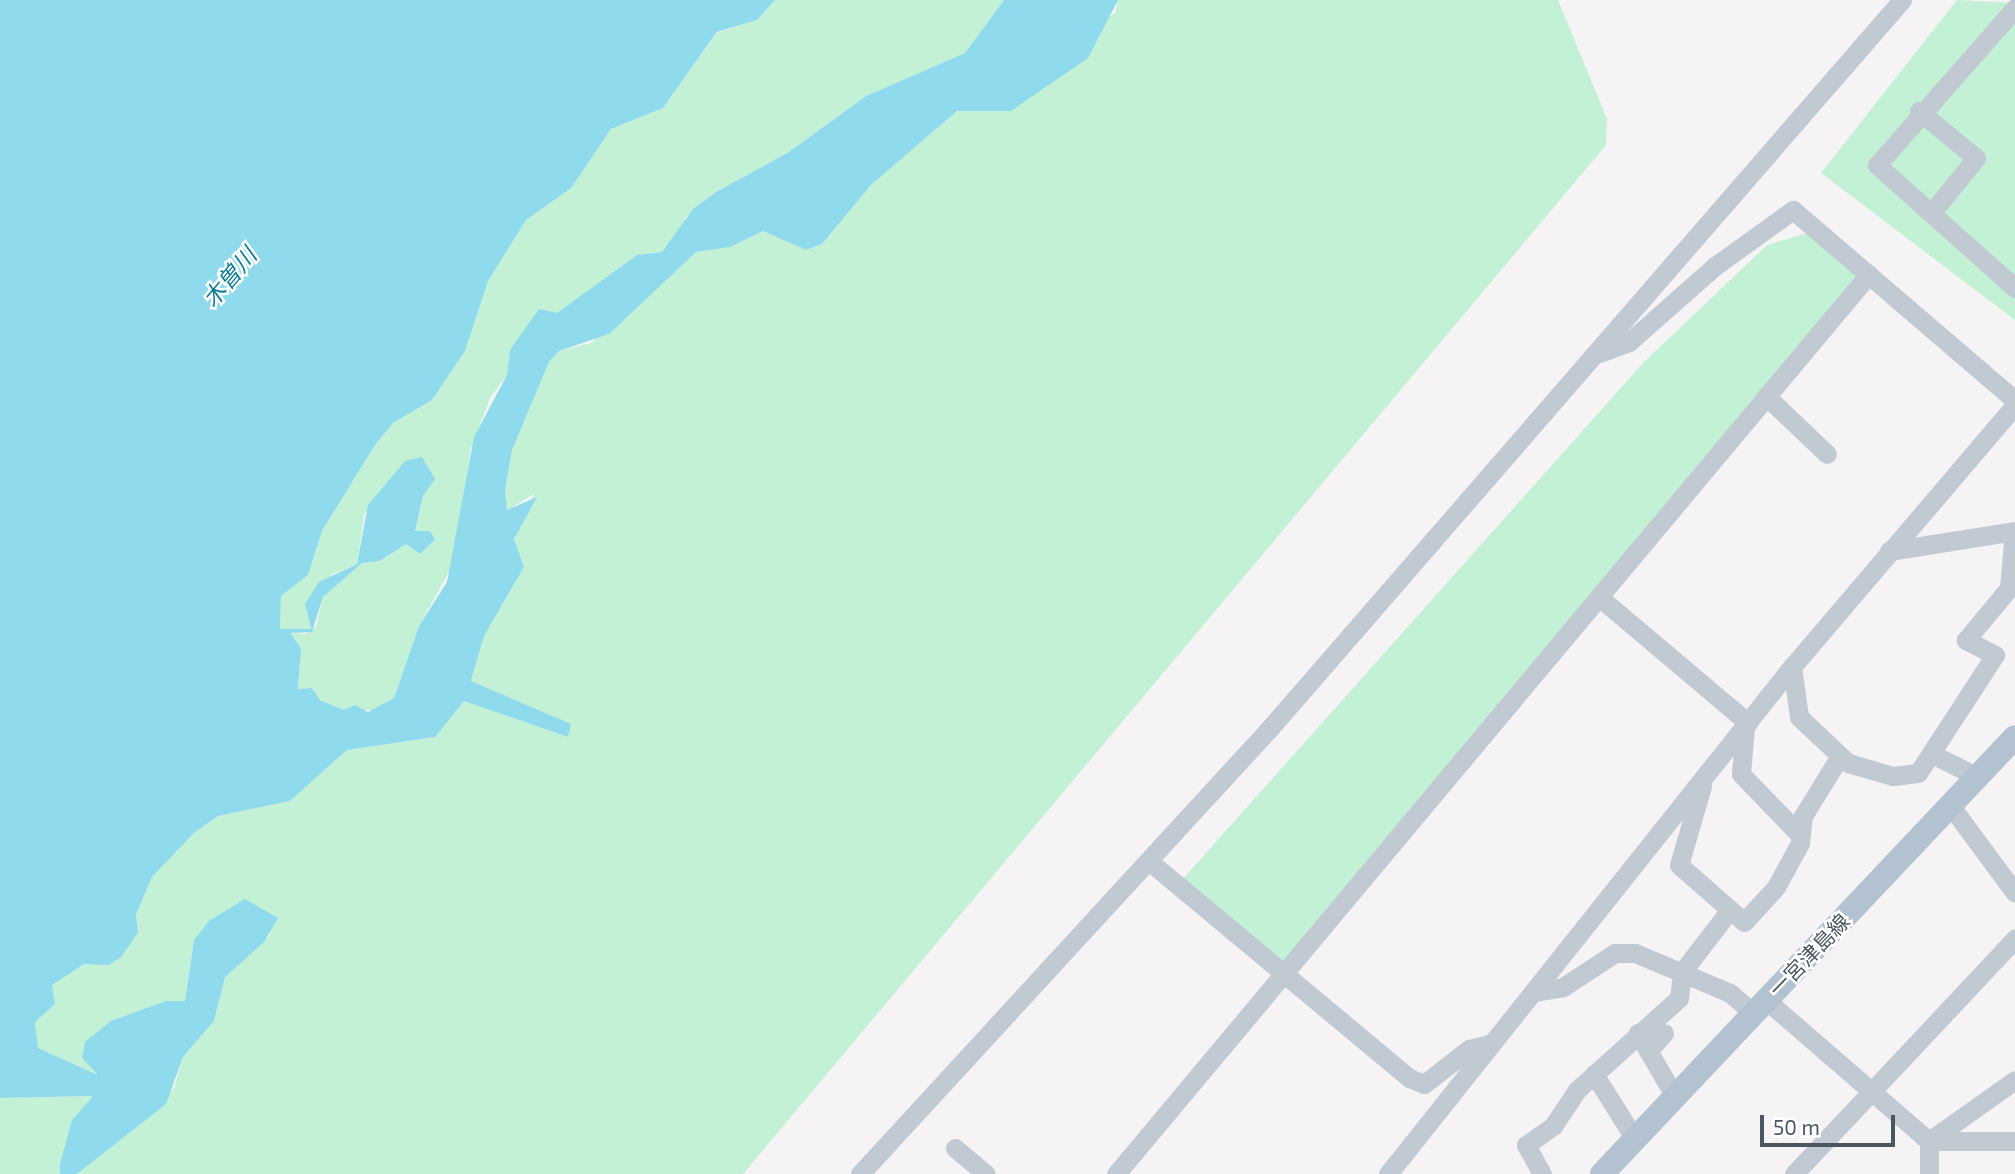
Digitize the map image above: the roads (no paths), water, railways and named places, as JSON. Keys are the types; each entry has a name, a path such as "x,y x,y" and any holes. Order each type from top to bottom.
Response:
{"main road":[{"name":"一宮津島線","path":"1602,1174 2015,737"}],"street":[{"path":"860,1174 1150,862 1597,354 1902,0"},
{"path":"2015,8 1919,111 1877,165 1933,211 2015,288"},
{"path":"1919,111 1976,158 1933,211"},
{"path":"1597,354 1629,342 1715,267 1793,210 2015,400"},
{"path":"1116,1174 1869,274"},
{"path":"1766,396 1827,454"},
{"path":"1388,1174 1792,666 2015,405"},
{"path":"1792,666 1799,717 1840,756 1905,777 1934,755 1994,655 1966,640 2009,588 2014,531 1889,551"},
{"path":"1599,597 1746,725"},
{"path":"1746,725 1741,774 1799,834"},
{"path":"1934,755 1978,777"},
{"path":"1702,782 1679,865 1744,922 1776,887 1799,834 1840,756"},
{"path":"1951,805 2015,893"},
{"path":"1150,862 1424,1084 1469,1049 1490,1043"},
{"path":"1542,1174 1526,1145 1553,1126 1594,1074 1679,998 1682,972 1729,911"},
{"path":"1794,1174 2015,939"},
{"path":"1533,992 1563,988 1615,953 1635,953 1760,1007 1872,1091 1929,1141 2015,1141"},
{"path":"1648,1051 1664,1032"},
{"path":"1638,1033 1675,1097"},
{"path":"1594,1074 1635,1139"},
{"path":"1929,1141 2015,1080"},
{"path":"1929,1141 1929,1174"},
{"path":"955,1148 986,1174"}],"water":[{"name":"木曽川","path":"0,0 775,0 757,20 717,32 663,108 611,129 571,188 526,220 488,281 465,351 432,400 393,423 375,445 322,531 308,575 281,596 280,629 311,629 305,604 319,582 357,564 368,505 405,461 422,457 435,479 423,496 415,531 430,531 435,540 420,554 406,544 380,561 362,563 323,597 312,632 290,633 301,648 298,689 312,688 320,700 344,710 355,705 368,712 394,698 419,626 447,582 474,437 507,375 510,350 539,309 557,313 637,255 662,252 693,209 716,192 789,152 866,96 965,53 1004,0 1118,0 1088,58 1011,111 957,111 871,185 822,244 806,250 763,231 730,247 696,252 609,334 559,351 549,362 512,450 505,491 507,510 537,497 514,539 524,567 484,636 471,681 571,724 568,737 464,701 435,737 347,750 290,801 218,816 194,833 152,877 136,915 138,933 121,957 109,965 84,964 52,985 55,1004 35,1022 38,1048 98,1075 82,1058 85,1042 111,1021 166,1001 185,1001 194,940 209,921 245,899 278,918 264,942 225,977 214,1021 183,1057 166,1104 77,1174 60,1174 60,1164 72,1120 93,1096 0,1098"}]}
